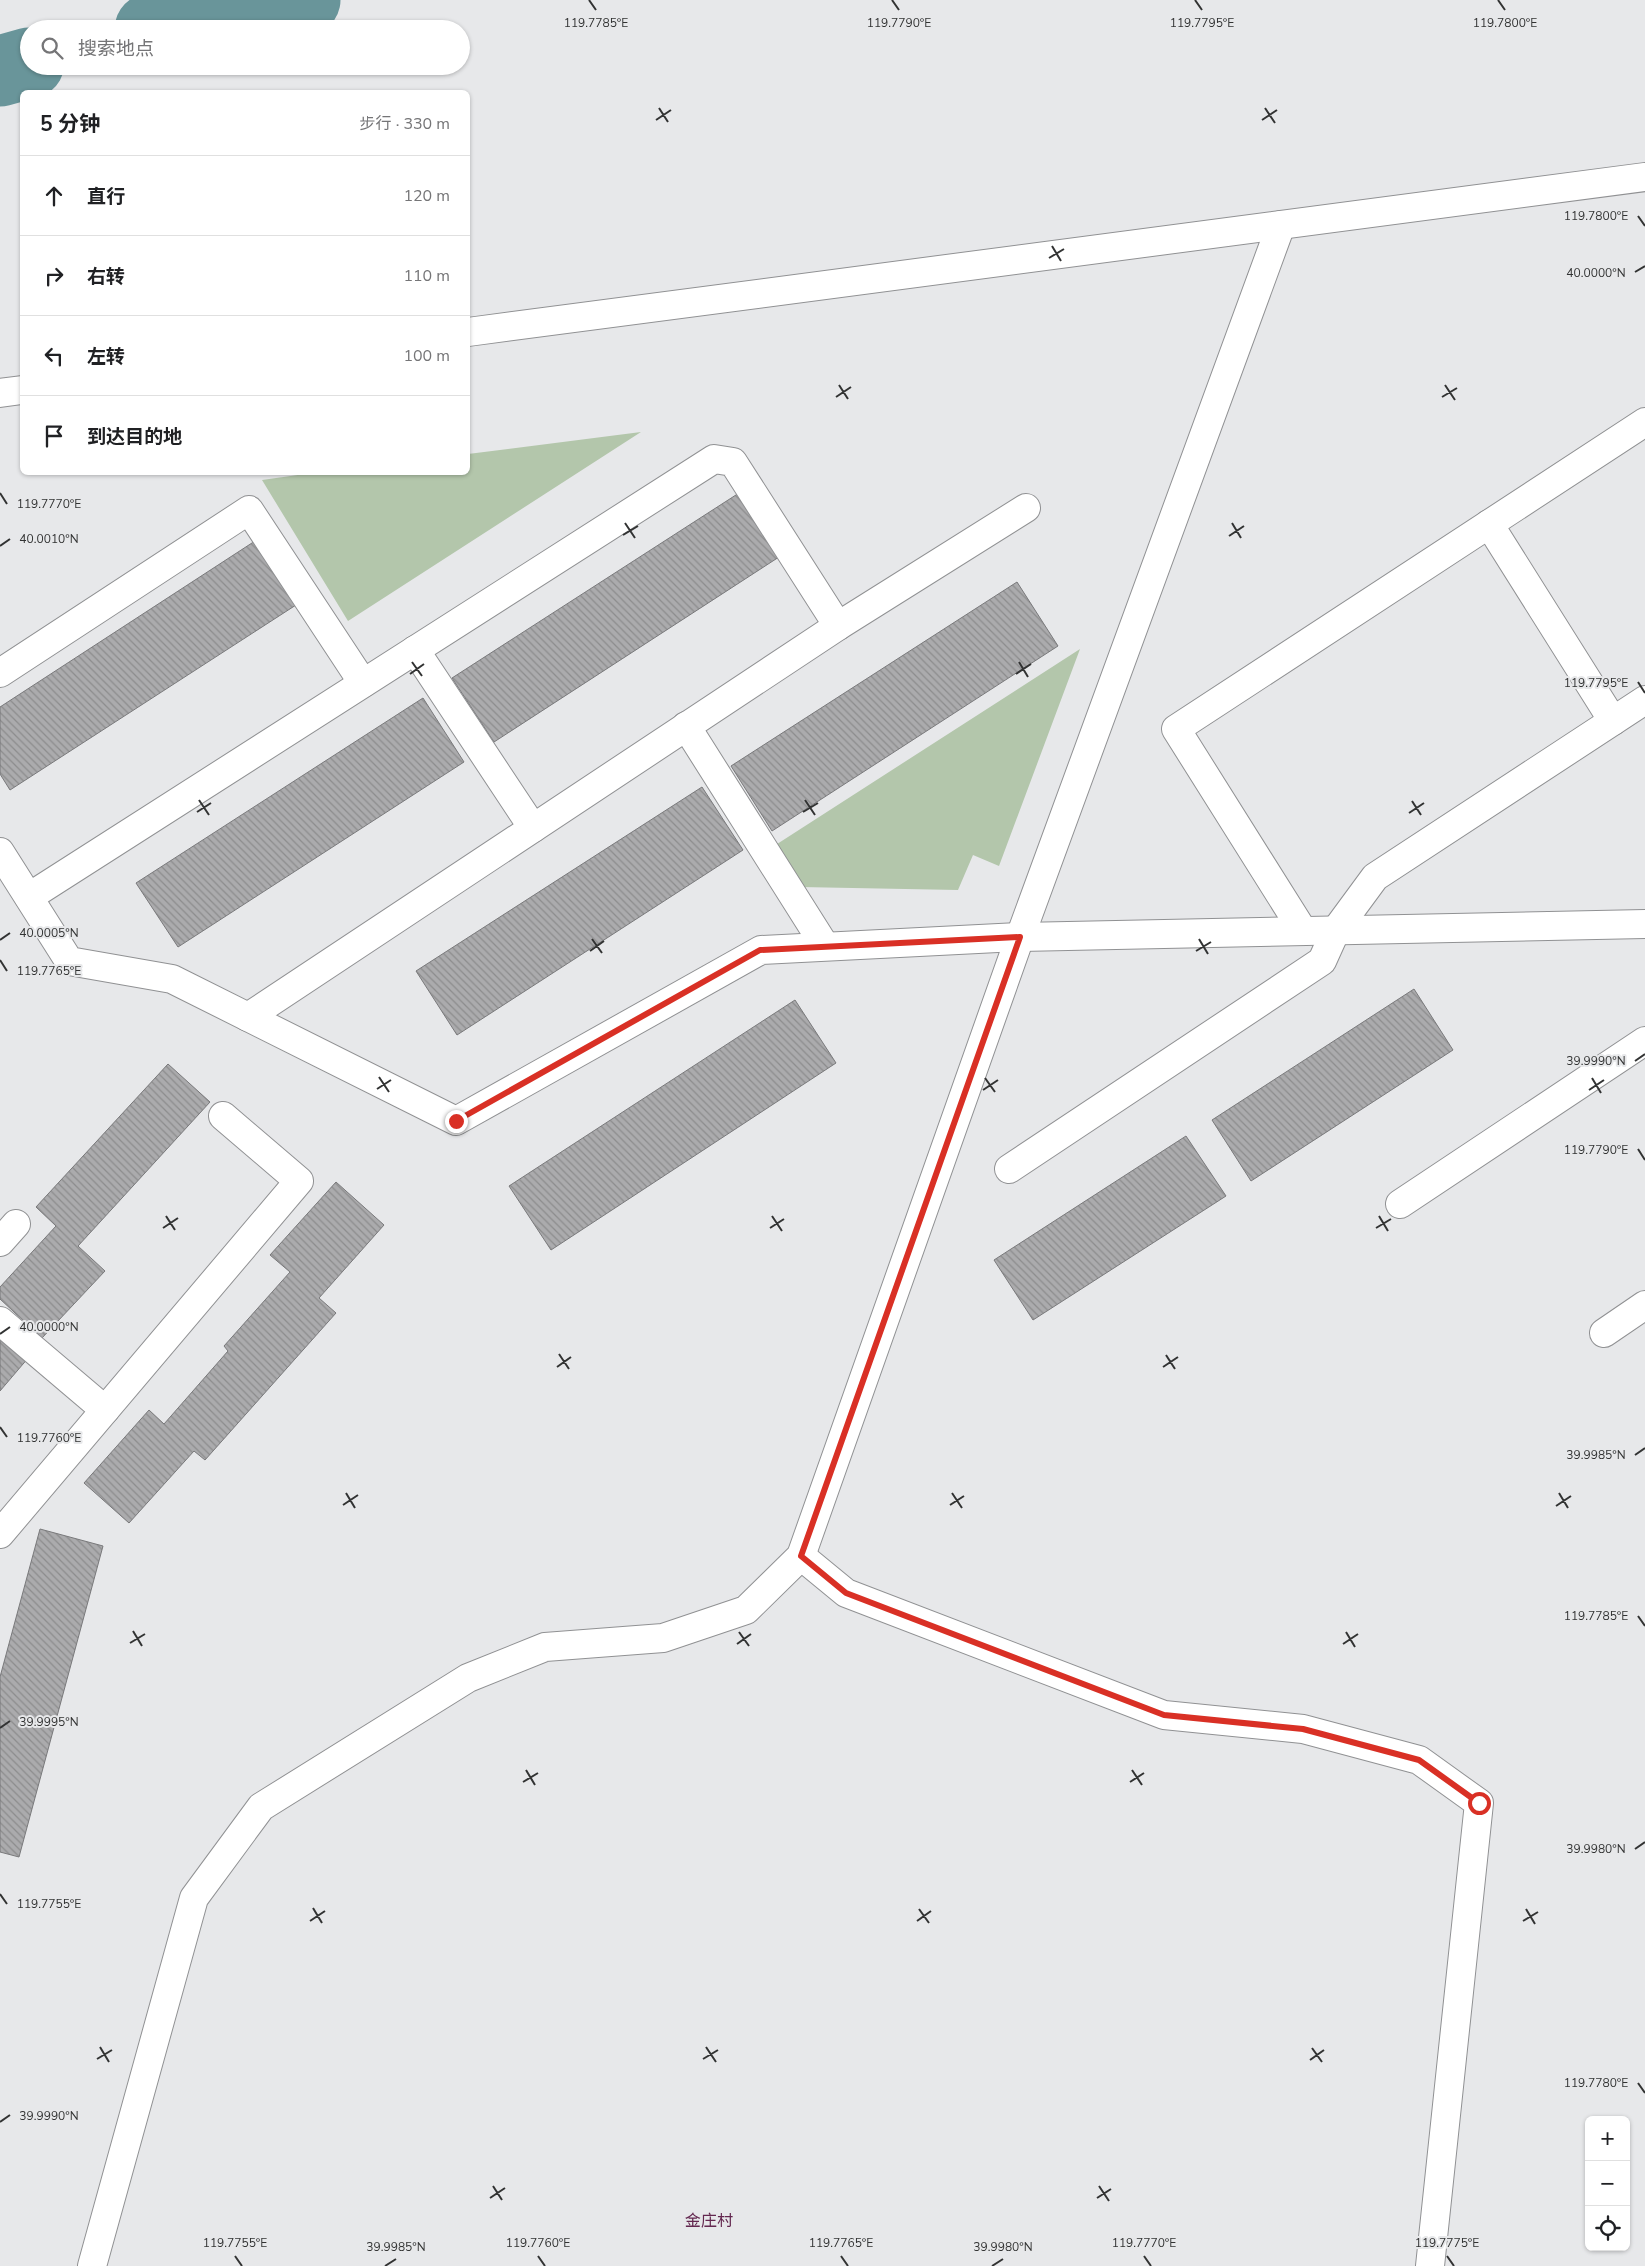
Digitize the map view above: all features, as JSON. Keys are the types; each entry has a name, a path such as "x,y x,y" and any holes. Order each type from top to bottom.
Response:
{"street":[{"path":"470,332 1645,177"},
{"path":"92,2266 194,1898 261,1807 468,1678 545,1647 663,1638 746,1610 801,1556 1020,937 1281,225"},
{"path":"0,393 20,390"},
{"path":"1302,931 1176,729 1645,422"},
{"path":"29,897 714,458 733,462 838,626"},
{"path":"248,1017 838,626 1026,508"},
{"path":"0,673 250,510 363,683"},
{"path":"1489,524 1613,721"},
{"path":"415,650 533,828"},
{"path":"1009,1169 1322,961 1336,930 1375,877 1645,700"},
{"path":"686,726 825,946"},
{"path":"0,852 69,961 172,979 456,1121 760,950 1020,937 1645,924"},
{"path":"1400,1204 1645,1041"},
{"path":"0,1534 299,1181 222,1116"},
{"path":"1604,1333 1645,1305"},
{"path":"0,1321 105,1410"},
{"path":"801,1556 846,1593 1164,1715 1303,1729 1419,1760 1479,1803 1430,2266"}],"green space":[{"path":"641,432 348,621 262,480 298,475 470,475 470,454"},
{"path":"1080,649 999,866 973,855 958,890 800,887 774,846"}],"building":[{"path":"739,493 779,557 494,742 452,678"},
{"path":"255,541 296,605 10,790 0,774 0,707"},
{"path":"1017,582 1058,646 772,831 731,766"},
{"path":"423,698 464,762 178,947 136,883"},
{"path":"702,787 743,850 457,1035 416,971"},
{"path":"1414,989 1453,1050 1251,1181 1212,1120"},
{"path":"795,1000 836,1063 551,1250 509,1186"},
{"path":"168,1064 210,1102 78,1246 105,1271 42,1338 0,1299 0,1287 56,1226 36,1207"},
{"path":"1186,1136 1226,1196 1033,1320 994,1260"},
{"path":"336,1182 384,1225 319,1298 336,1313 205,1460 194,1451 129,1523 84,1483 149,1410 164,1424 228,1351 224,1346 290,1272 270,1255"},
{"path":"0,1332 29,1357 0,1391"},
{"path":"40,1529 103,1546 19,1857 0,1852 0,1677"}],"waterway":[{"path":"198,20 305,0"},
{"path":"0,71 20,65"}],"district":[{"name":"金庄村","path":"709,2221"}],"route":[{"path":"456,1121 760,950 1020,937 801,1556 846,1593 1164,1715 1303,1729 1419,1760 1479,1803"}]}
